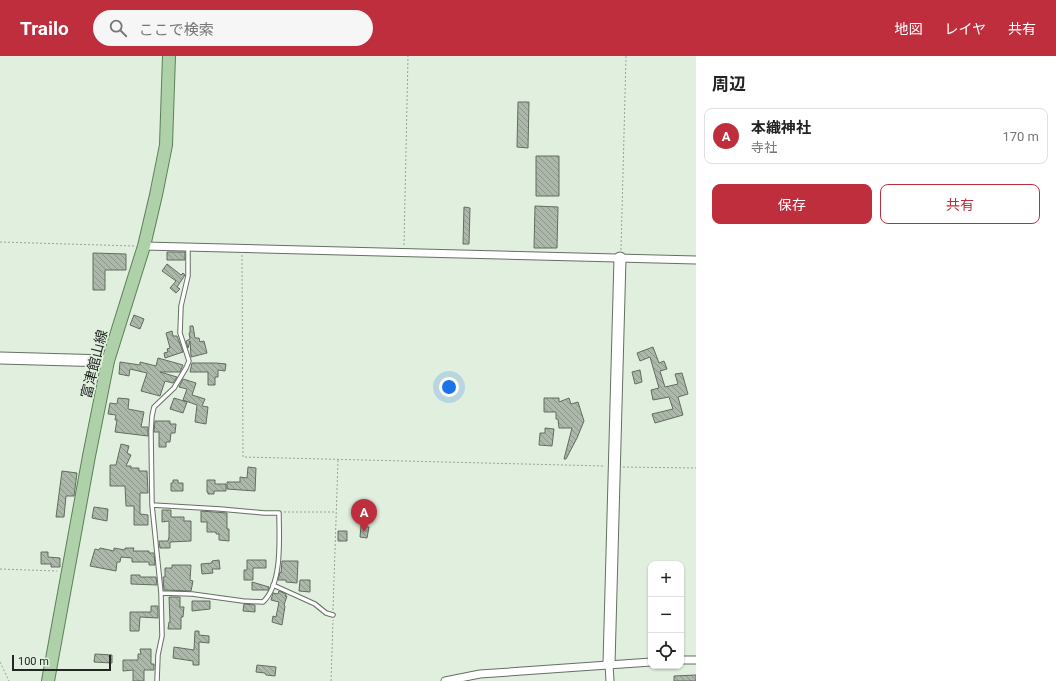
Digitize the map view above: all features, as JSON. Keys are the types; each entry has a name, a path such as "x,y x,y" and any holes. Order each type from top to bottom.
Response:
{"main road":[{"name":"富津館山線","path":"48,681 108,361 144,246 166,145 169,56"}],"street":[{"path":"144,246 696,260"},
{"path":"610,681 609,664 620,258"},
{"path":"0,358 108,361"},
{"path":"684,660 696,660"},
{"path":"445,681 480,674 648,662"}],"lane":[{"path":"157,681 158,656 162,636 161,593 152,505 150,431 154,407 174,388 189,361 180,333 181,306 188,276 188,247"},
{"path":"152,505 220,508 264,513 279,513 279,556 273,585 263,602 192,594 161,593"},
{"path":"273,585 312,602 326,613 333,615"}],"path":[{"path":"404,253 408,56"},
{"path":"620,258 626,56"},
{"path":"0,242 144,246"},
{"path":"242,249 243,458 696,468"},
{"path":"331,681 338,459"},
{"path":"279,513 336,512"},
{"path":"0,569 68,572"},
{"path":"0,662 8,681"}],"building":[{"path":"518,102 529,102 528,148 517,147"},
{"path":"536,156 559,156 559,196 536,196"},
{"path":"535,206 558,207 557,248 534,248"},
{"path":"464,207 470,208 469,244 463,244"},
{"path":"167,252 185,252 185,260 167,260"},
{"path":"93,253 126,254 126,270 105,270 105,290 93,290"},
{"path":"167,264 181,275 183,273 185,275 177,287 180,289 176,293 170,288 176,281 162,271"},
{"path":"134,315 144,319 140,329 130,325"},
{"path":"190,326 193,326 195,338 199,338 200,342 204,341 207,353 191,357 190,341 188,348 186,341 190,339"},
{"path":"172,331 173,336 177,336 183,352 165,358 164,353 168,352 167,349 170,348 166,333"},
{"path":"653,347 659,363 664,361 667,369 660,371 665,387 678,384 675,374 682,373 688,394 678,397 683,415 655,423 652,414 673,409 669,397 653,400 651,390 659,388 650,357 640,361 637,353"},
{"path":"158,358 183,365 180,372 160,372 177,377 173,383 165,381 160,396 141,391 147,373 130,369 129,376 119,374 120,362 140,365 140,362 156,366"},
{"path":"192,363 226,364 225,371 218,370 218,377 215,377 215,385 208,385 208,372 190,372"},
{"path":"640,370 642,382 635,384 632,372"},
{"path":"183,379 196,383 192,395 205,399 202,406 208,407 206,424 195,422 197,405 183,400 187,389 179,387"},
{"path":"118,398 129,399 128,409 144,412 141,427 148,427 148,436 115,432 117,420 115,420 116,415 108,414 110,403 117,404"},
{"path":"174,398 187,402 183,413 170,409"},
{"path":"544,398 559,398 559,402 569,398 571,404 578,402 584,421 566,459 564,459 572,428 559,428 558,419 556,419 556,412 544,412"},
{"path":"155,421 170,421 170,424 176,424 175,433 171,433 170,442 166,442 166,447 159,447 159,432 154,432"},
{"path":"545,428 554,429 552,446 539,445 540,433 545,433"},
{"path":"121,444 129,446 127,453 131,455 126,466 131,466 131,468 139,468 139,471 147,471 148,493 140,493 140,514 148,515 148,525 134,525 134,506 126,506 125,486 110,486 110,465 116,465"},
{"path":"248,467 256,468 255,491 227,489 227,482 240,482 240,477 247,478"},
{"path":"62,471 77,473 74,496 66,496 64,517 56,517"},
{"path":"173,480 178,480 178,483 183,483 183,491 171,491 171,483 173,483"},
{"path":"207,480 215,480 215,484 226,484 226,491 214,491 214,494 208,494"},
{"path":"94,507 108,509 107,521 92,518"},
{"path":"162,510 171,510 171,517 184,517 184,521 191,521 191,541 170,542 170,548 160,548 159,541 168,541 169,537 169,521 162,522"},
{"path":"201,511 227,513 229,541 219,540 219,534 216,534 216,532 207,532 207,522 201,522"},
{"path":"361,526 369,527 367,538 360,537"},
{"path":"338,531 347,531 347,541 338,541"},
{"path":"100,548 114,551 114,548 125,550 125,548 134,548 133,551 149,551 149,553 154,553 155,565 149,565 149,562 132,562 132,558 121,557 120,562 117,562 116,571 90,566 95,549 99,550"},
{"path":"41,552 48,552 48,557 60,558 60,567 51,567 51,564 41,564"},
{"path":"219,560 220,569 212,569 213,573 202,574 201,564 212,563 212,561"},
{"path":"247,560 266,560 266,568 253,568 253,580 244,580 244,570 247,570"},
{"path":"282,561 298,561 297,583 286,582 286,580 278,580 280,572 281,573"},
{"path":"172,565 191,565 190,580 193,581 191,591 164,590 163,577 165,577 165,568 172,568"},
{"path":"131,575 140,575 140,577 156,577 157,585 131,584"},
{"path":"300,580 310,580 310,592 299,591"},
{"path":"252,582 269,587 268,590 252,590"},
{"path":"279,591 287,596 284,605 282,625 272,622 273,616 276,617 279,602 271,600 273,593 278,594"},
{"path":"169,597 180,597 180,607 184,607 183,617 181,617 181,629 168,629 170,622"},
{"path":"192,601 210,601 210,609 192,611"},
{"path":"244,604 255,605 255,612 243,611"},
{"path":"151,606 158,606 158,618 140,617 139,631 130,631 130,612 151,612"},
{"path":"195,631 199,631 199,635 209,636 209,643 199,642 199,665 193,665 193,661 173,658 174,647 194,650"},
{"path":"140,649 151,649 151,664 154,664 154,670 144,670 144,681 133,681 133,670 123,671 123,660 138,660 138,654 141,654"},
{"path":"95,654 112,655 112,663 94,662"},
{"path":"257,665 276,667 275,676 256,672"},
{"path":"696,675 696,681 674,681 674,676"}],"place":[{"name":"本織神社","path":"364,532"}]}
